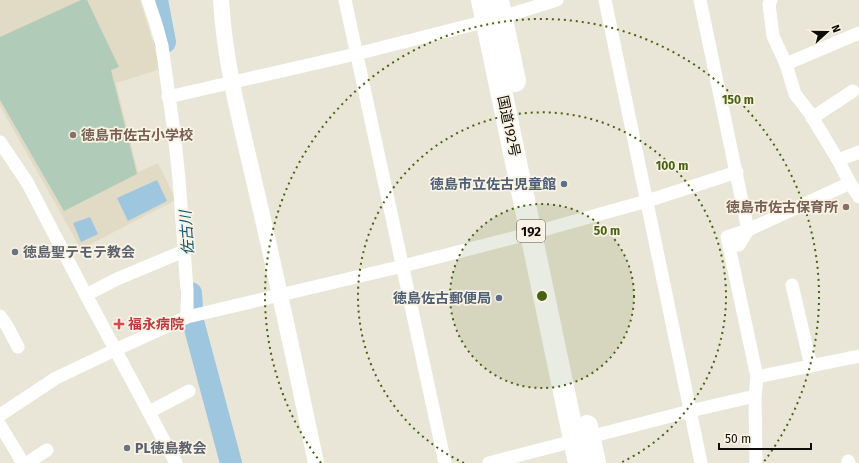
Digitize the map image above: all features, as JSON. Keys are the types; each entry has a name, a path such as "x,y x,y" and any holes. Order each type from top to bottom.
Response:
{"highway":[{"name":"国道192号","path":"492,9 582,439 595,463"},
{"name":"国道192号","path":"580,463 582,439"}],"street":[{"path":"148,0 162,46 173,96 174,132 191,317"},
{"path":"221,0 222,24 232,83 316,463"},
{"path":"345,0 445,463"},
{"path":"173,96 356,54 492,9 557,0"},
{"path":"605,0 701,463"},
{"path":"700,0 748,230 739,245"},
{"path":"756,463 755,396 757,377 727,237 855,189 809,112 795,94 786,64 773,36 769,4 771,0"},
{"path":"786,64 859,33"},
{"path":"812,118 853,91"},
{"path":"0,142 27,182 176,463"},
{"path":"838,160 859,152"},
{"path":"0,415 56,378 115,350 191,317 403,266 538,231 647,200 737,172"},
{"path":"86,295 117,279 184,251"},
{"path":"792,286 811,366"},
{"path":"0,316 18,339"},
{"path":"757,377 859,356"},
{"path":"149,412 189,392"},
{"path":"489,463 690,411 755,396"},
{"path":"0,425 23,463"},
{"path":"27,463 47,450"}],"shaded area":[{"name":"徳島市佐古小学校","path":"0,0 140,0 161,69 116,83 138,172 158,163 176,200 81,249 0,106"}],"green space":[{"name":"徳島市佐古小学校","path":"81,0 87,0 119,67 111,70 137,174 64,211 0,100 0,37"}],"water":[{"path":"157,180 167,201 128,221 117,198"},
{"path":"90,217 98,234 81,242 73,223"}],"waterway":[{"name":"佐古川","path":"157,0 165,42"},
{"name":"佐古川","path":"191,293 193,321 231,463"}],"place":[{"name":"徳島市佐古小学校","path":"73,135"},
{"name":"徳島市立佐古児童館","path":"564,184"},
{"name":"徳島市佐古保育所","path":"846,207"},
{"name":"徳島聖テモテ教会","path":"15,252"},
{"name":"徳島佐古郵便局","path":"499,298"},
{"name":"福永病院","path":"119,324"},
{"name":"PL徳島教会","path":"127,448"}]}
